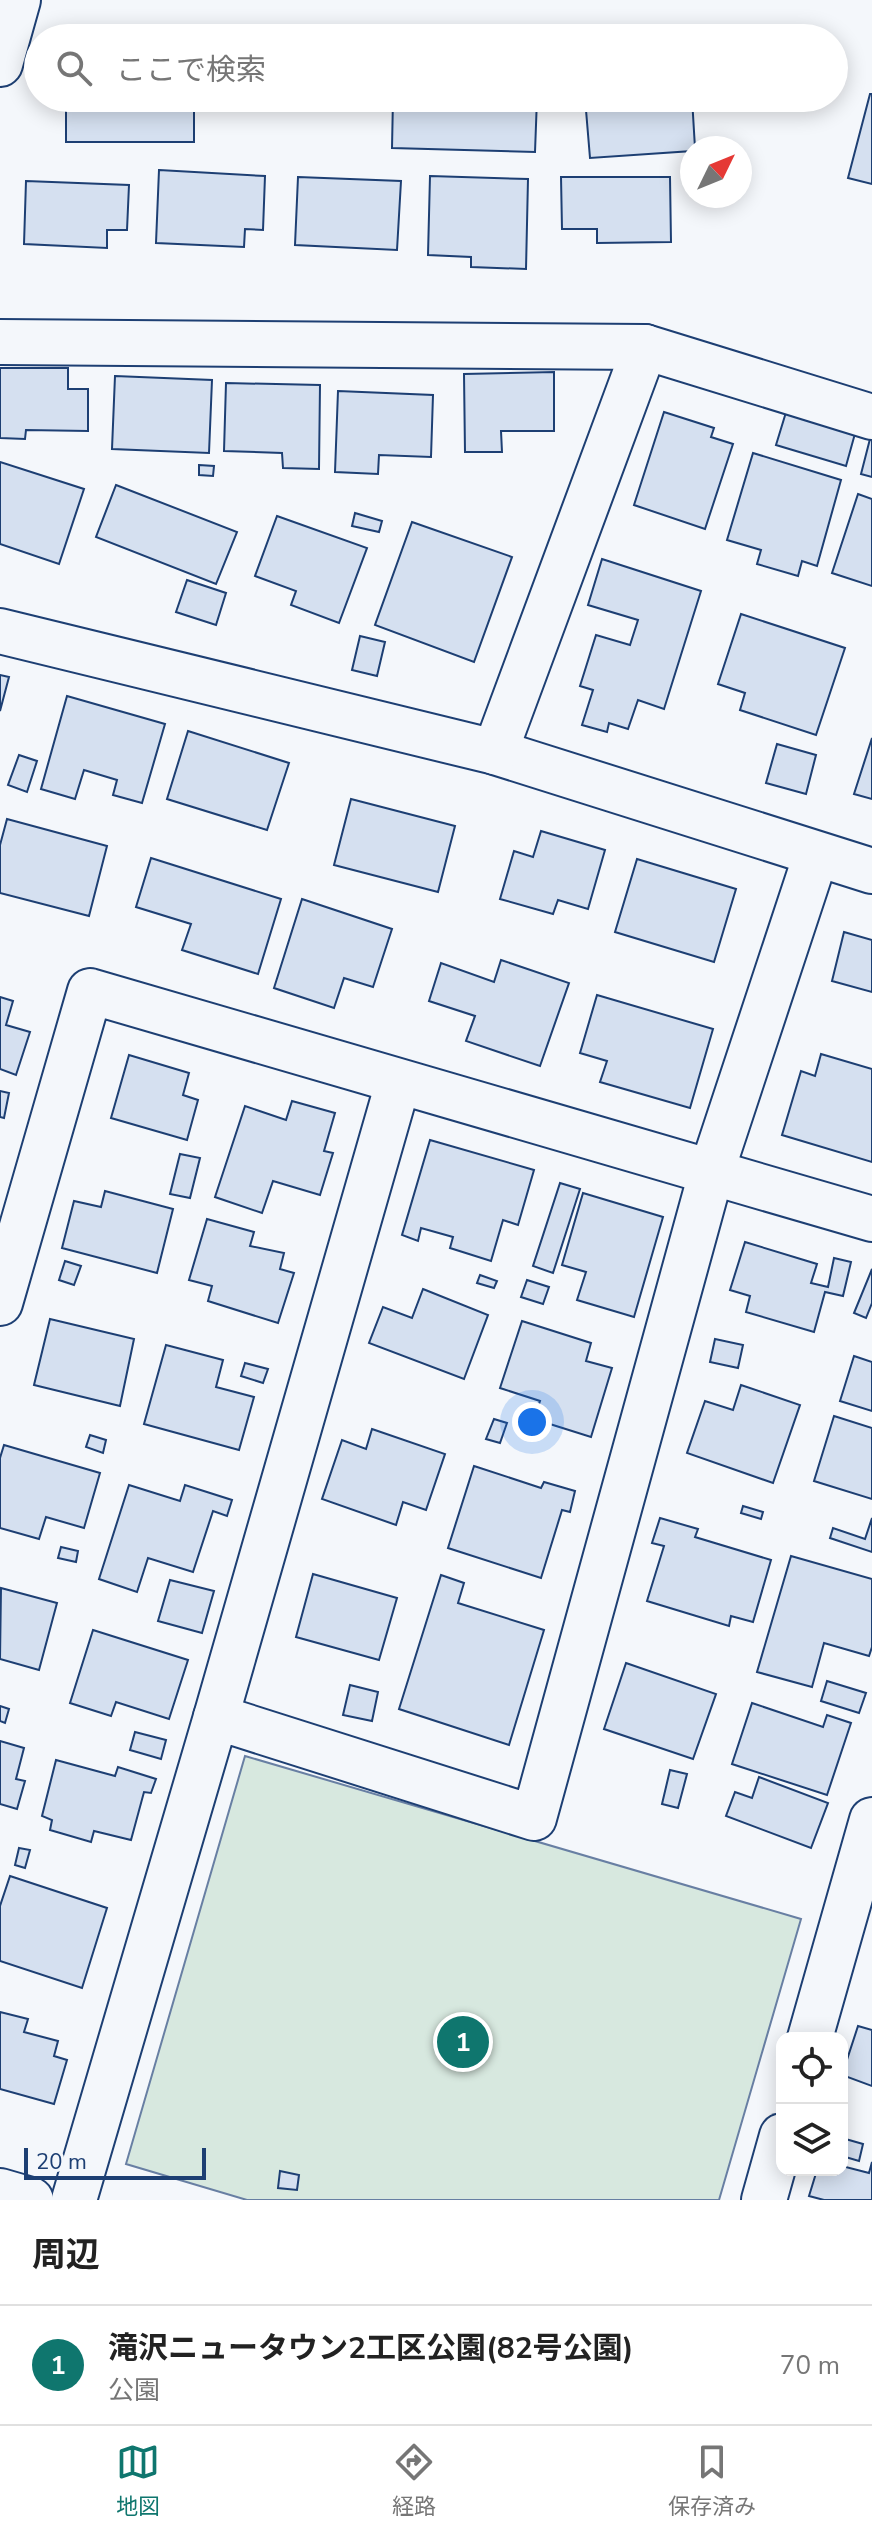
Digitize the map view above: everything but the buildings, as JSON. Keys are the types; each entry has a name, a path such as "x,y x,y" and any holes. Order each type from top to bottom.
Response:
{"street":[{"path":"0,64 18,0"},
{"path":"0,342 645,347 872,417"},
{"path":"495,752 645,347"},
{"path":"0,631 495,752 872,871"},
{"path":"216,1717 534,1818 712,1170 816,855"},
{"path":"0,1303 90,991 872,1219"},
{"path":"74,2200 398,1083"},
{"path":"812,2032 872,1820"},
{"path":"764,2200 776,2157"},
{"path":"0,2191 31,2200"}],"shaded area":[{"path":"245,1756 801,1919 719,2200 247,2200 126,2164"}],"place":[{"name":"滝沢ニュータウン2工区公園(82号公園)","path":"463,2042"}]}
